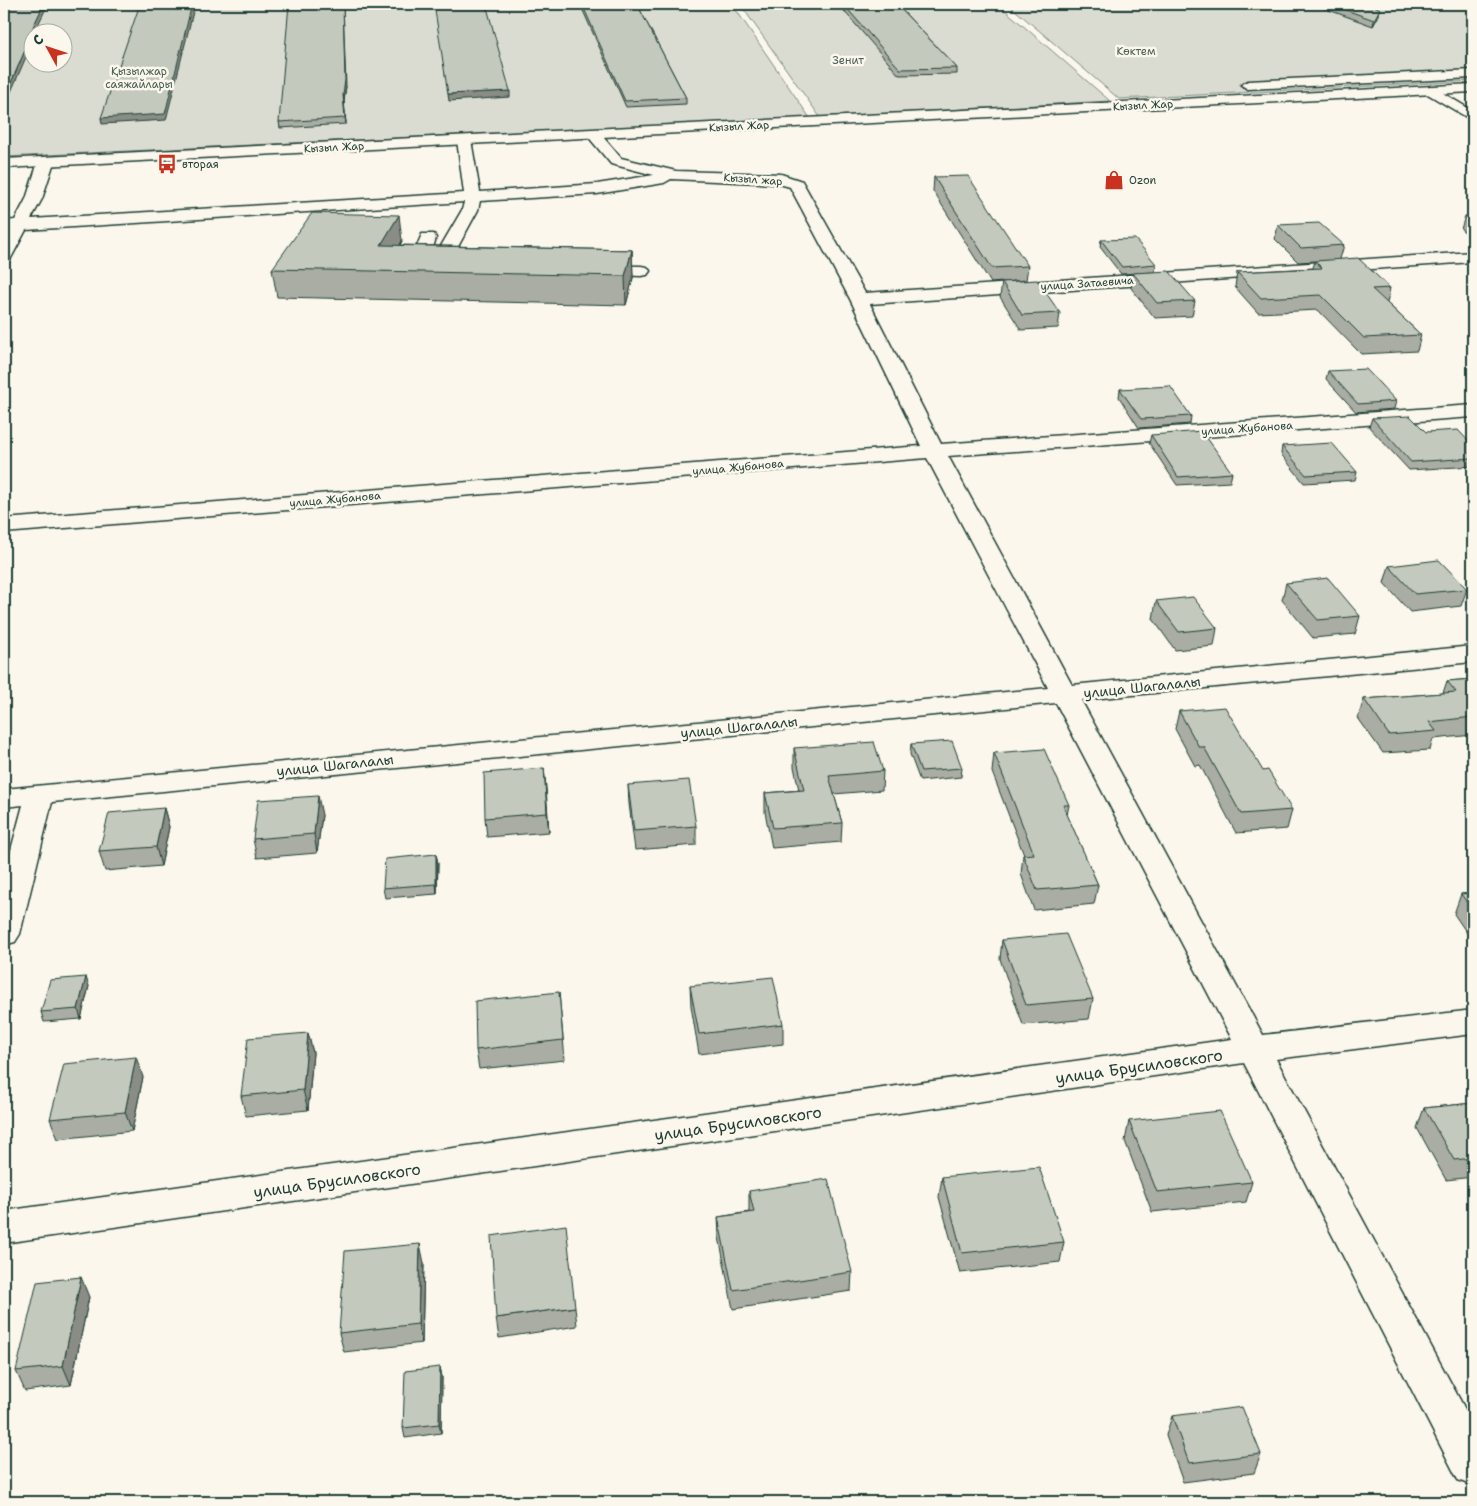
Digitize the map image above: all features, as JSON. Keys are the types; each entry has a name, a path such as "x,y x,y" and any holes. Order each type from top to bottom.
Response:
{"street":[{"path":"1248,85 1473,74"},
{"name":"Кызыл Жар","path":"4,164 1473,88"},
{"path":"1431,90 1473,117"},
{"path":"593,134 616,161 597,189"},
{"path":"439,265 470,210 473,197 464,140"},
{"name":"Кызыл жар","path":"616,161 676,176 781,180 796,184 859,299"},
{"path":"4,256 12,226 34,199 46,162"},
{"path":"12,226 597,189 676,176"},
{"path":"428,238 420,260 439,265 458,266"},
{"name":"улица Затаевича","path":"859,299 1473,257"},
{"path":"573,269 641,271"},
{"path":"859,299 934,451 1254,1049 1473,1466"},
{"name":"улица Жубанова","path":"4,526 934,451 1473,411"},
{"name":"улица Шагалалы","path":"4,798 1473,654"},
{"path":"4,934 40,794"},
{"name":"улица Брусиловского","path":"4,1227 1254,1049 1473,1022"}],"green space":[{"name":"Қызылжар саяжайлары","path":"4,4 732,4 810,118 4,157"},
{"name":"Зенит","path":"740,4 998,4 1110,101 820,117"},
{"name":"Көктем","path":"1008,4 1473,4 1473,81 1119,99"}],"building":[{"path":"4,4 44,4 35,22 22,22 22,57 4,99"},
{"path":"140,4 192,4 165,114 101,118"},
{"path":"289,4 343,4 345,80 343,95 345,118 279,122"},
{"path":"434,4 486,4 510,91 448,94"},
{"path":"582,4 637,4 686,98 625,101"},
{"path":"843,4 896,4 957,68 900,69"},
{"path":"1329,4 1371,4 1380,9 1374,20"},
{"path":"968,176 1028,266 992,268 934,177"},
{"path":"312,213 399,215 381,245 632,250 625,276 272,269"},
{"path":"1465,216 1473,216 1473,223"},
{"path":"1319,223 1344,245 1301,248 1278,225"},
{"path":"1135,239 1156,264 1122,267 1101,240"},
{"path":"1358,258 1390,288 1372,289 1421,335 1364,338 1321,295 1261,298 1237,272 1322,268 1315,261"},
{"path":"1169,271 1195,301 1157,303 1133,273"},
{"path":"1037,280 1060,313 1022,315 1002,282"},
{"path":"1366,369 1396,401 1358,404 1328,371"},
{"path":"1170,386 1191,416 1141,419 1120,389"},
{"path":"1410,416 1426,432 1458,430 1473,446 1473,458 1411,462 1372,418"},
{"path":"1202,431 1232,473 1178,477 1151,435"},
{"path":"1332,443 1357,472 1306,475 1282,446"},
{"path":"1439,560 1467,589 1415,594 1389,566"},
{"path":"1328,578 1360,616 1318,620 1286,583"},
{"path":"1193,597 1217,628 1179,632 1156,601"},
{"path":"1473,679 1473,717 1429,722 1436,731 1389,735 1364,699 1456,692 1447,681"},
{"path":"1225,707 1263,771 1268,770 1292,810 1241,814 1204,747 1199,747 1179,711"},
{"path":"952,741 962,768 921,771 911,744"},
{"path":"874,742 883,771 829,776 842,823 773,828 765,793 804,790 794,748"},
{"path":"1044,749 1069,805 1063,805 1098,885 1037,890 1023,855 1034,854 994,753"},
{"path":"544,768 547,813 485,818 484,773"},
{"path":"689,780 696,826 634,831 628,785"},
{"path":"318,796 314,834 253,839 258,800"},
{"path":"164,808 156,847 99,851 109,813"},
{"path":"436,854 436,884 383,888 385,859"},
{"path":"1473,893 1473,911 1461,894"},
{"path":"1066,934 1093,999 1026,1005 1002,940"},
{"path":"86,977 78,1009 41,1012 50,980"},
{"path":"773,977 783,1024 699,1034 690,986"},
{"path":"559,992 563,1040 476,1050 475,1001"},
{"path":"308,1033 303,1090 241,1096 248,1038"},
{"path":"136,1057 125,1112 50,1119 64,1064"},
{"path":"1473,1103 1473,1158 1454,1160 1424,1108"},
{"path":"1220,1111 1252,1182 1157,1192 1129,1121"},
{"path":"1039,1167 1064,1242 962,1253 942,1177"},
{"path":"828,1179 852,1272 733,1290 718,1217 754,1212 749,1191"},
{"path":"566,1225 575,1307 496,1318 491,1236"},
{"path":"420,1244 418,1324 339,1333 345,1251"},
{"path":"81,1277 63,1366 16,1371 37,1282"},
{"path":"440,1367 439,1424 403,1428 405,1371"},
{"path":"1242,1407 1261,1454 1189,1463 1172,1416"}],"place":[{"name":"вторая","path":"167,164"},
{"name":"Ozon","path":"1114,180"}]}
